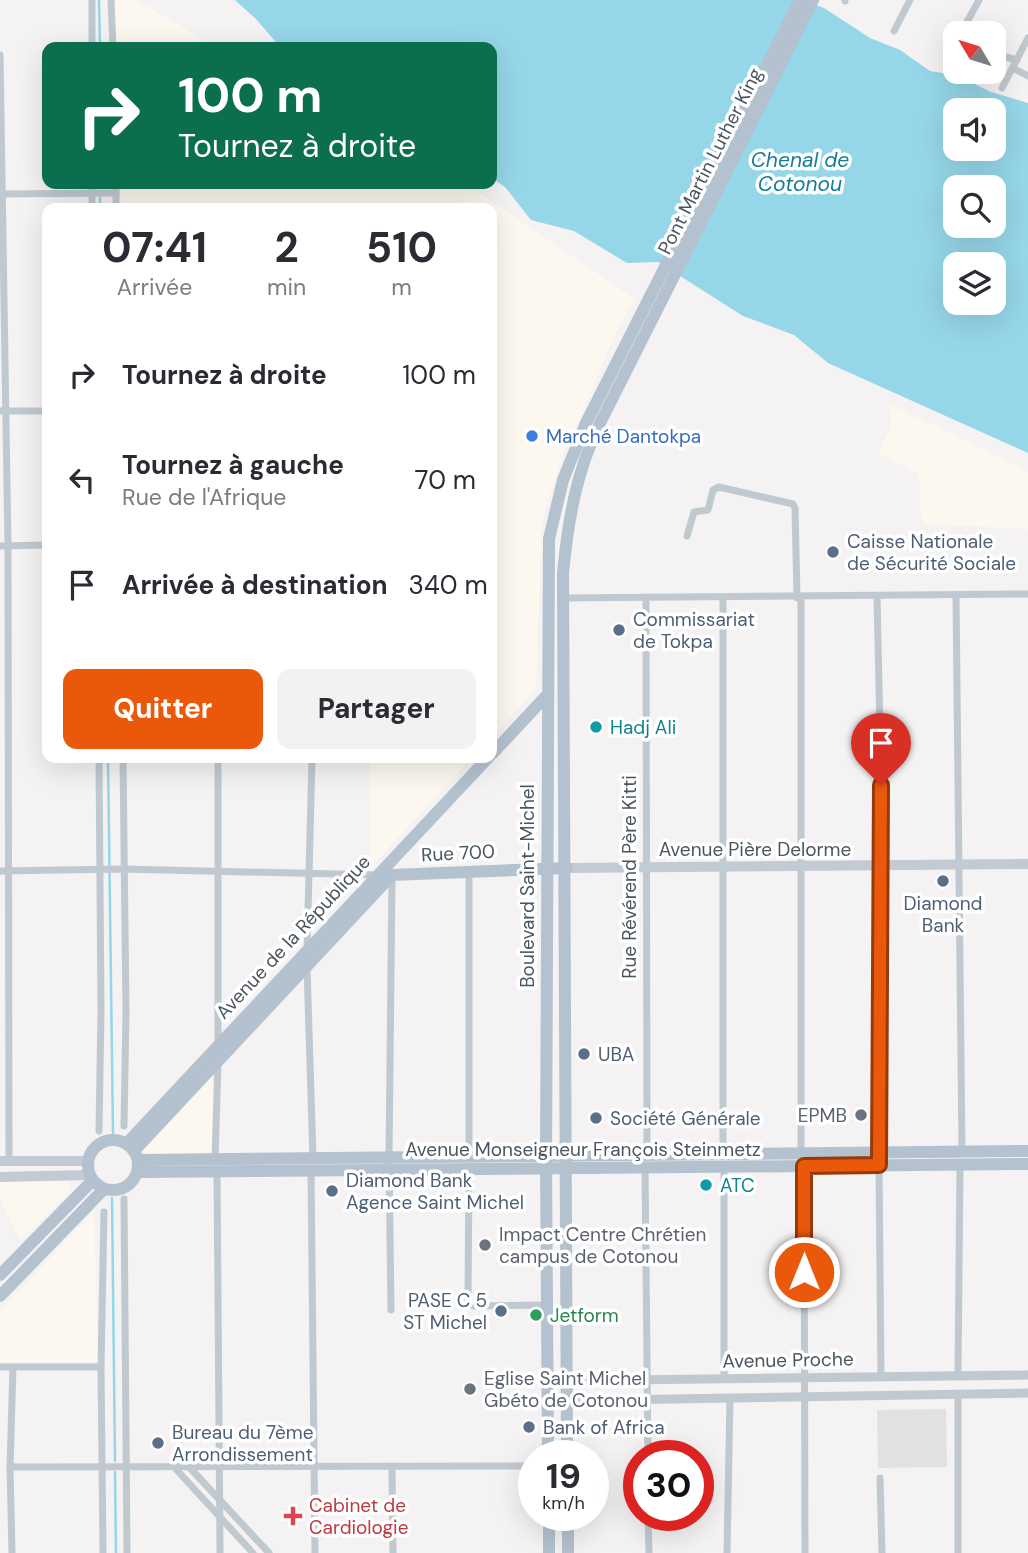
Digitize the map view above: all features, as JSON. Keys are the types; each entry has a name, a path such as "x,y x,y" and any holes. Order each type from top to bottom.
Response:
{"main road":[{"name":"Pont Martin Luther King","path":"636,336 800,0"},
{"name":"Pont Martin Luther King","path":"636,336 813,0"},
{"name":"Boulevard Saint-Michel","path":"567,1440 563,598 566,541 580,470 636,336"},
{"name":"Boulevard Saint-Michel","path":"548,1440 548,551 554,513 571,457 636,336"},
{"name":"Avenue de la République","path":"497,749 548,694"},
{"name":"Avenue de la République","path":"134,1156 307,966 484,763"},
{"name":"Avenue Pière Delorme","path":"566,868 1028,864"},
{"name":"Rue 700","path":"385,875 566,868"},
{"name":"Avenue de la République","path":"134,1156 218,1045 307,951 385,875"},
{"path":"0,1296 104,1189 123,1188 134,1156 113,1139 103,1142 94,1149 88,1161 91,1178"},
{"name":"Avenue Monseigneur François Steinmetz","path":"134,1156 216,1165 961,1158 1028,1151"},
{"name":"Avenue Monseigneur François Steinmetz","path":"961,1158 1028,1164"},
{"path":"4,1161 88,1161"},
{"path":"0,1177 91,1178 104,1189"},
{"path":"0,1275 91,1178"},
{"path":"549,1531 549,1553"},
{"path":"568,1531 568,1553"}],"street":[{"path":"92,0 92,42"},
{"path":"111,0 113,42"},
{"path":"894,31 910,0"},
{"path":"968,21 979,0"},
{"path":"1002,88 1028,38"},
{"path":"0,55 4,411 4,1161"},
{"path":"1006,60 1028,76"},
{"path":"92,189 92,203"},
{"path":"116,189 116,203"},
{"path":"2,194 116,193"},
{"path":"4,411 42,411"},
{"path":"687,536 694,512 708,510 713,490 719,487 793,504 795,508 799,598 802,866 805,1553"},
{"path":"4,546 42,545"},
{"path":"563,598 1028,594"},
{"path":"956,596 961,1158 958,1375"},
{"path":"877,597 883,865 879,1159 881,1377"},
{"path":"723,598 724,1378"},
{"name":"Rue Révérend Père Kitti","path":"646,599 644,867 648,1440"},
{"path":"99,763 102,870 99,1130"},
{"path":"123,763 124,1126"},
{"path":"218,763 216,1165 220,1553"},
{"path":"312,763 307,966 312,1164 315,1553"},
{"path":"4,871 123,869 385,875 391,1310"},
{"path":"469,871 468,1302 472,1306 548,1305"},
{"path":"124,1199 127,1553"},
{"path":"103,1553 101,1367 104,1212"},
{"path":"0,1367 101,1367"},
{"path":"12,1553 10,1467 13,1367"},
{"name":"Avenue Proche","path":"548,1381 1028,1375"},
{"name":"Avenue Proche","path":"548,1401 1028,1393"},
{"path":"958,1394 958,1553"},
{"path":"727,1553 730,1398"},
{"path":"392,1466 393,1553"},
{"path":"10,1467 191,1469 518,1466"},
{"path":"174,1467 253,1553"},
{"path":"191,1469 269,1553"},
{"path":"880,1478 882,1553"},
{"path":"648,1531 649,1553"}],"shaded area":[{"path":"114,0 136,0 207,42 116,42"},
{"name":"Marché Dantokpa","path":"120,189 473,189 494,203 121,203"},
{"name":"Marché Dantokpa","path":"497,205 635,299 617,330 560,464 542,521 536,689 497,732"},
{"path":"888,403 1028,472 1028,529 927,524 921,518 919,473 878,453 892,425"},
{"path":"370,763 467,763 370,868"},
{"path":"212,1074 213,1153 143,1156 143,1147"},
{"path":"65,1179 72,1190 20,1241 0,1199 0,1181"},
{"path":"94,1211 98,1362 0,1362 0,1311"},
{"path":"730,1360 761,1360 761,1376 730,1376"},
{"path":"946,1409 947,1467 878,1468 877,1410"}],"water":[{"name":"Chenal de Cotonou","path":"235,0 803,0 824,8 870,38 900,50 930,71 943,73 943,84 975,84 1028,103 1028,453 828,363 794,335 743,316 658,262 627,263 574,231 531,220 505,187 497,181 497,42 276,42"}],"waterway":[{"path":"99,0 100,42"},
{"path":"100,198 100,203"},
{"path":"108,763 113,1133"},
{"path":"112,1198 115,1461"},
{"path":"115,1472 116,1553"}],"place":[{"name":"Marché Dantokpa","path":"532,436"},
{"name":"Caisse Nationale de Sécurité Sociale","path":"833,552"},
{"name":"Commissariat de Tokpa","path":"619,630"},
{"name":"Hadj Ali","path":"596,727"},
{"name":"Diamond Bank","path":"943,881"},
{"name":"UBA","path":"584,1054"},
{"name":"EPMB","path":"861,1115"},
{"name":"Société Générale","path":"596,1118"},
{"name":"ATC","path":"706,1185"},
{"name":"Diamond Bank Agence Saint Michel","path":"332,1191"},
{"name":"Impact Centre Chrétien campus de Cotonou","path":"485,1245"},
{"name":"PASE C 5 ST Michel","path":"501,1311"},
{"name":"Jetform","path":"536,1315"},
{"name":"Eglise Saint Michel Gbéto de Cotonou","path":"470,1389"},
{"name":"Bank of Africa","path":"529,1427"},
{"name":"Bureau du 7ème Arrondissement","path":"158,1443"},
{"name":"Cabinet de Cardiologie","path":"293,1516"}],"route":[{"path":"804,1272 804,1166 879,1165 883,865 881,785"}]}
